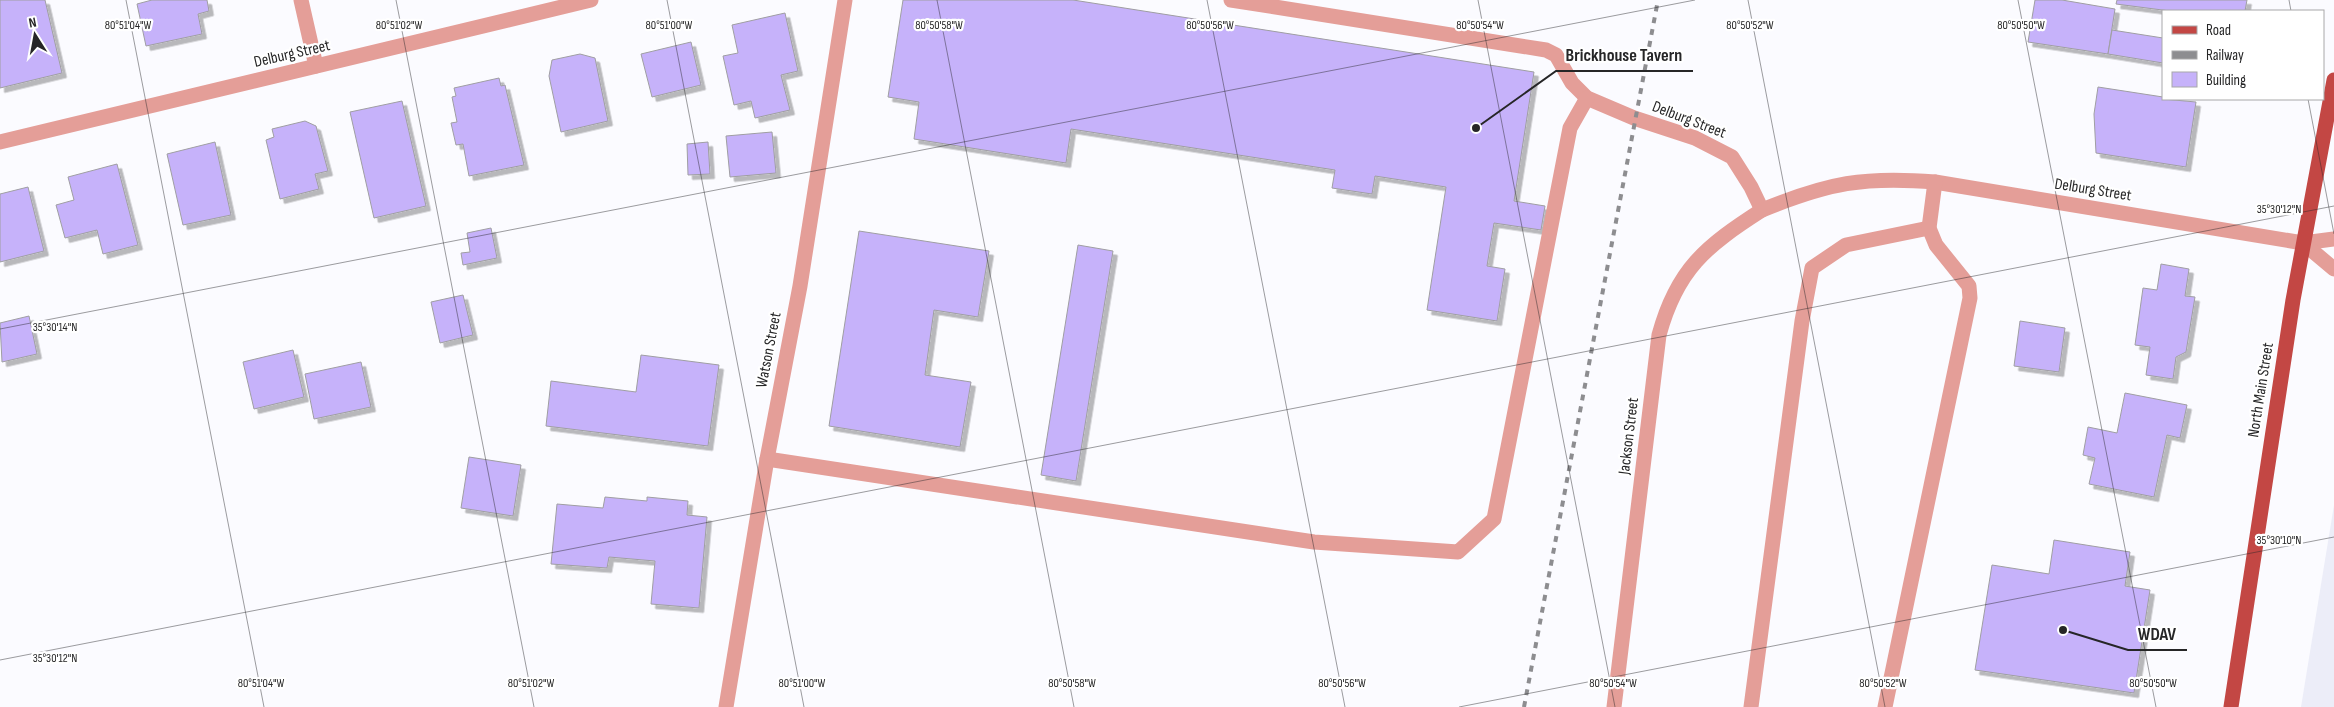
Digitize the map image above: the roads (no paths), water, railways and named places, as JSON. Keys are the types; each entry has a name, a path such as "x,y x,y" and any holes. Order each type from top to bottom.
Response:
{"main road":[{"name":"North Main Street","path":"2230,707 2303,243 2334,80"}],"street":[{"path":"301,0 316,66"},
{"name":"Delburg Street","path":"0,142 591,0"},
{"name":"Watson Street","path":"726,707 767,459 800,286 845,0"},
{"name":"Delburg Street","path":"1231,0 1546,50 1556,55 1572,83 1587,98 1721,150 1732,158 1741,170 1762,210 1806,192 1858,180 1882,178 1935,182 2303,243"},
{"path":"767,459 1314,542 1458,552 1494,519 1570,128 1587,98"},
{"path":"1885,707 1970,298 1969,286 1936,245 1929,228 1935,182"},
{"name":"Jackson Street","path":"1614,707 1659,335 1667,307 1678,285 1701,255 1727,232 1762,210"},
{"path":"1751,707 1802,321 1812,268 1846,245 1929,228"},
{"path":"2303,243 2334,239"},
{"path":"2303,243 2334,269"}],"railway":[{"path":"1524,707 1658,0"}],"place":[{"name":"Brickhouse Tavern","path":"1476,128"},
{"name":"WDAV","path":"2063,630"}]}
